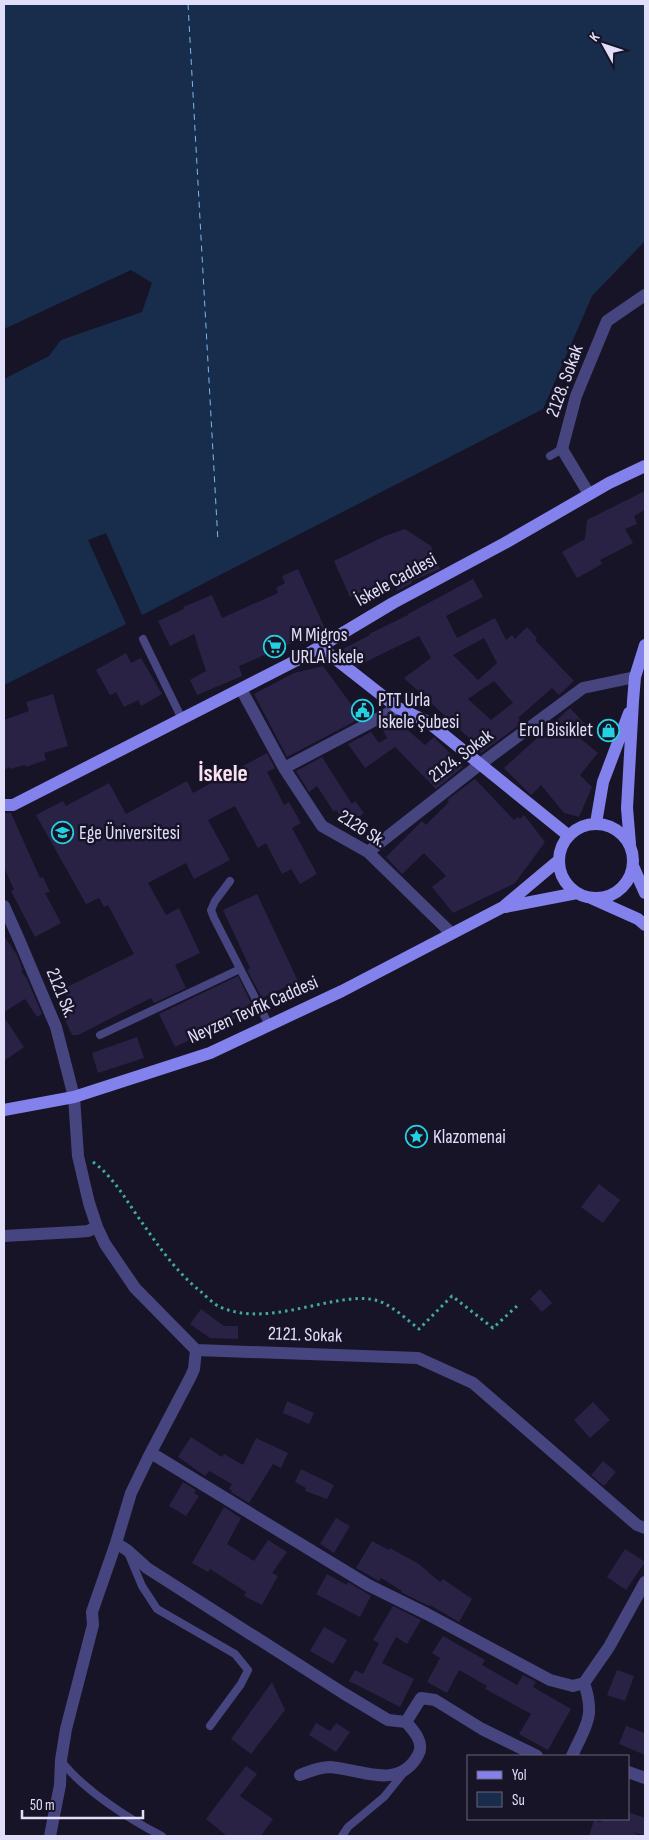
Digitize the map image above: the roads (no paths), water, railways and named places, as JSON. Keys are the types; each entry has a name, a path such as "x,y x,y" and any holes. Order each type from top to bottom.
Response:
{"street":[{"name":"2128. Sokak","path":"562,449 576,396 607,321 645,295"},
{"path":"562,449 590,494"},
{"name":"İskele Caddesi","path":"4,805 13,805 301,658 393,603 505,543 590,494 645,466"},
{"path":"503,907 583,895 601,898 612,894 622,887 629,878 633,866 628,808 633,701 635,677 645,645"},
{"path":"319,646 398,708 428,722 569,836"},
{"name":"2124. Sokak","path":"368,852 479,765 583,688 635,677"},
{"name":"2126 Sk.","path":"240,689 284,768 322,826 368,852 451,933"},
{"path":"596,824 603,782 633,701"},
{"path":"284,768 398,708"},
{"path":"630,844 616,829 606,825 586,825 577,829 563,843 559,860 563,879 583,895 638,919 645,924"},
{"path":"503,907 559,860"},
{"path":"633,866 645,893"},
{"name":"2121 Sk.","path":"4,906 56,1027 74,1097"},
{"name":"Neyzen Tevfik Caddesi","path":"4,1110 74,1097 210,1053 342,991 503,907"},
{"path":"50,1836 60,1785 61,1760 66,1729 92,1625 92,1612 132,1493 191,1376 194,1369 196,1350 135,1288 105,1244 98,1227 78,1156 74,1097"},
{"path":"4,1236 88,1231 98,1227"},
{"name":"2121. Sokak","path":"196,1350 418,1358 473,1383 637,1525 645,1528"},
{"path":"151,1453 368,1585 427,1614 550,1680 572,1686 584,1683 609,1647 645,1582"},
{"path":"116,1543 147,1568 343,1693 388,1720 406,1722 417,1736 420,1745 419,1753 408,1768 387,1776 366,1775 329,1767 300,1775"},
{"path":"572,1755 590,1718 589,1698 584,1683"},
{"path":"406,1722 421,1698 434,1700 482,1729 535,1755"},
{"path":"629,1772 645,1778"}],"lane":[{"path":"550,456 562,449"},
{"path":"143,639 182,719"},
{"path":"230,881 214,901 211,910 269,1025"},
{"path":"100,1035 240,969"},
{"path":"127,1550 142,1586 157,1609 235,1654 248,1670 241,1684 210,1726"},
{"path":"61,1760 80,1781 112,1806 162,1836"},
{"path":"342,1836 355,1821 384,1797 408,1768"}],"water":[{"path":"4,4 645,4 645,241 592,296 543,409 142,615 106,533 88,540 126,624 4,685 4,379 49,356 61,340 142,312 152,283 131,270 4,329"}],"place":[{"name":"M Migros URLA İskele","path":"275,646"},
{"name":"PTT Urla İskele Şubesi","path":"362,711"},
{"name":"Erol Bisiklet","path":"609,730"},
{"name":"Ege Üniversitesi","path":"63,833"},
{"name":"Klazomenai","path":"417,1137"}],"district":[{"name":"İskele","path":"223,773"}]}
